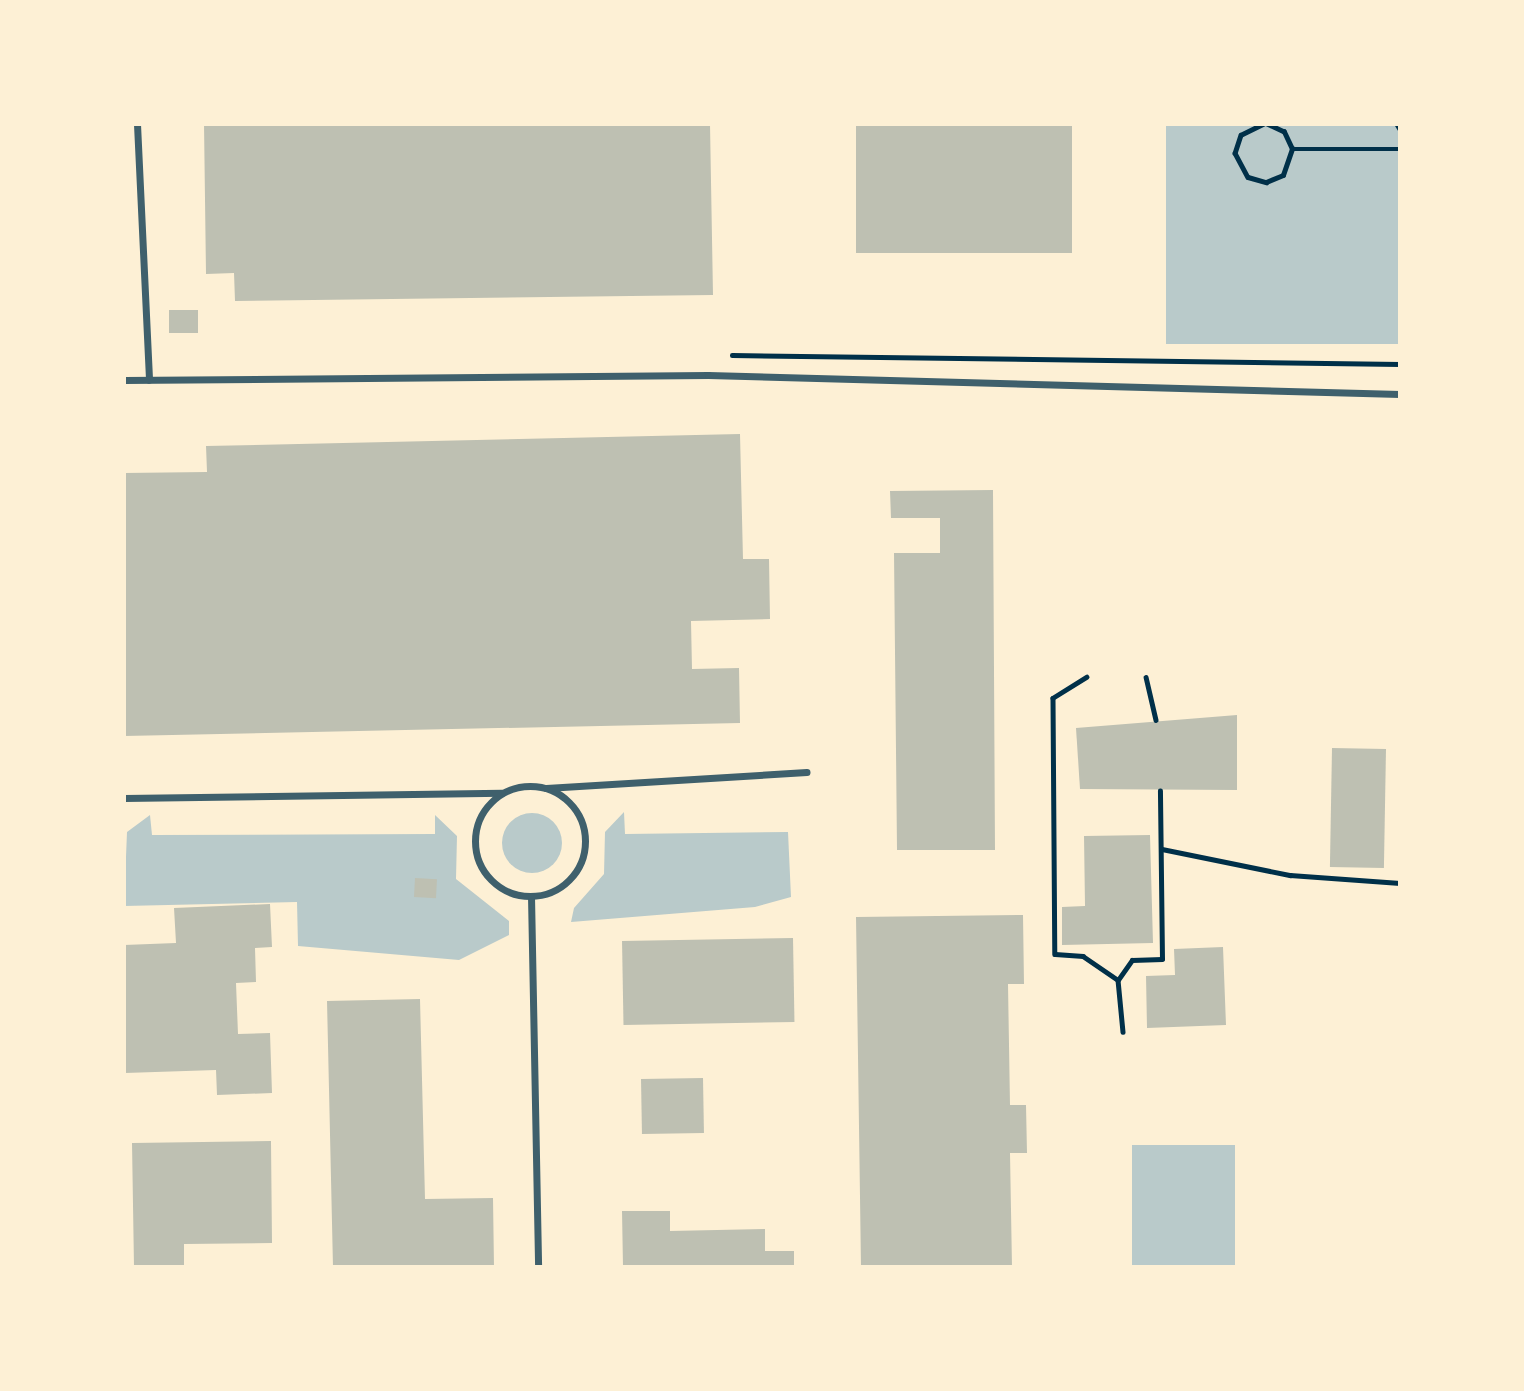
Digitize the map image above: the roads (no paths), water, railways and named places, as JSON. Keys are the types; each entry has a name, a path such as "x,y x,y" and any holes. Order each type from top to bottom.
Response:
{"street":[{"path":"138,124 149,380"},
{"path":"124,380 708,375 1400,394"},
{"path":"124,798 502,793 807,772"},
{"path":"502,793 478,820 477,856 497,886 531,897 564,885 583,857 578,815 545,788"},
{"path":"531,897 538,1267"}]}
